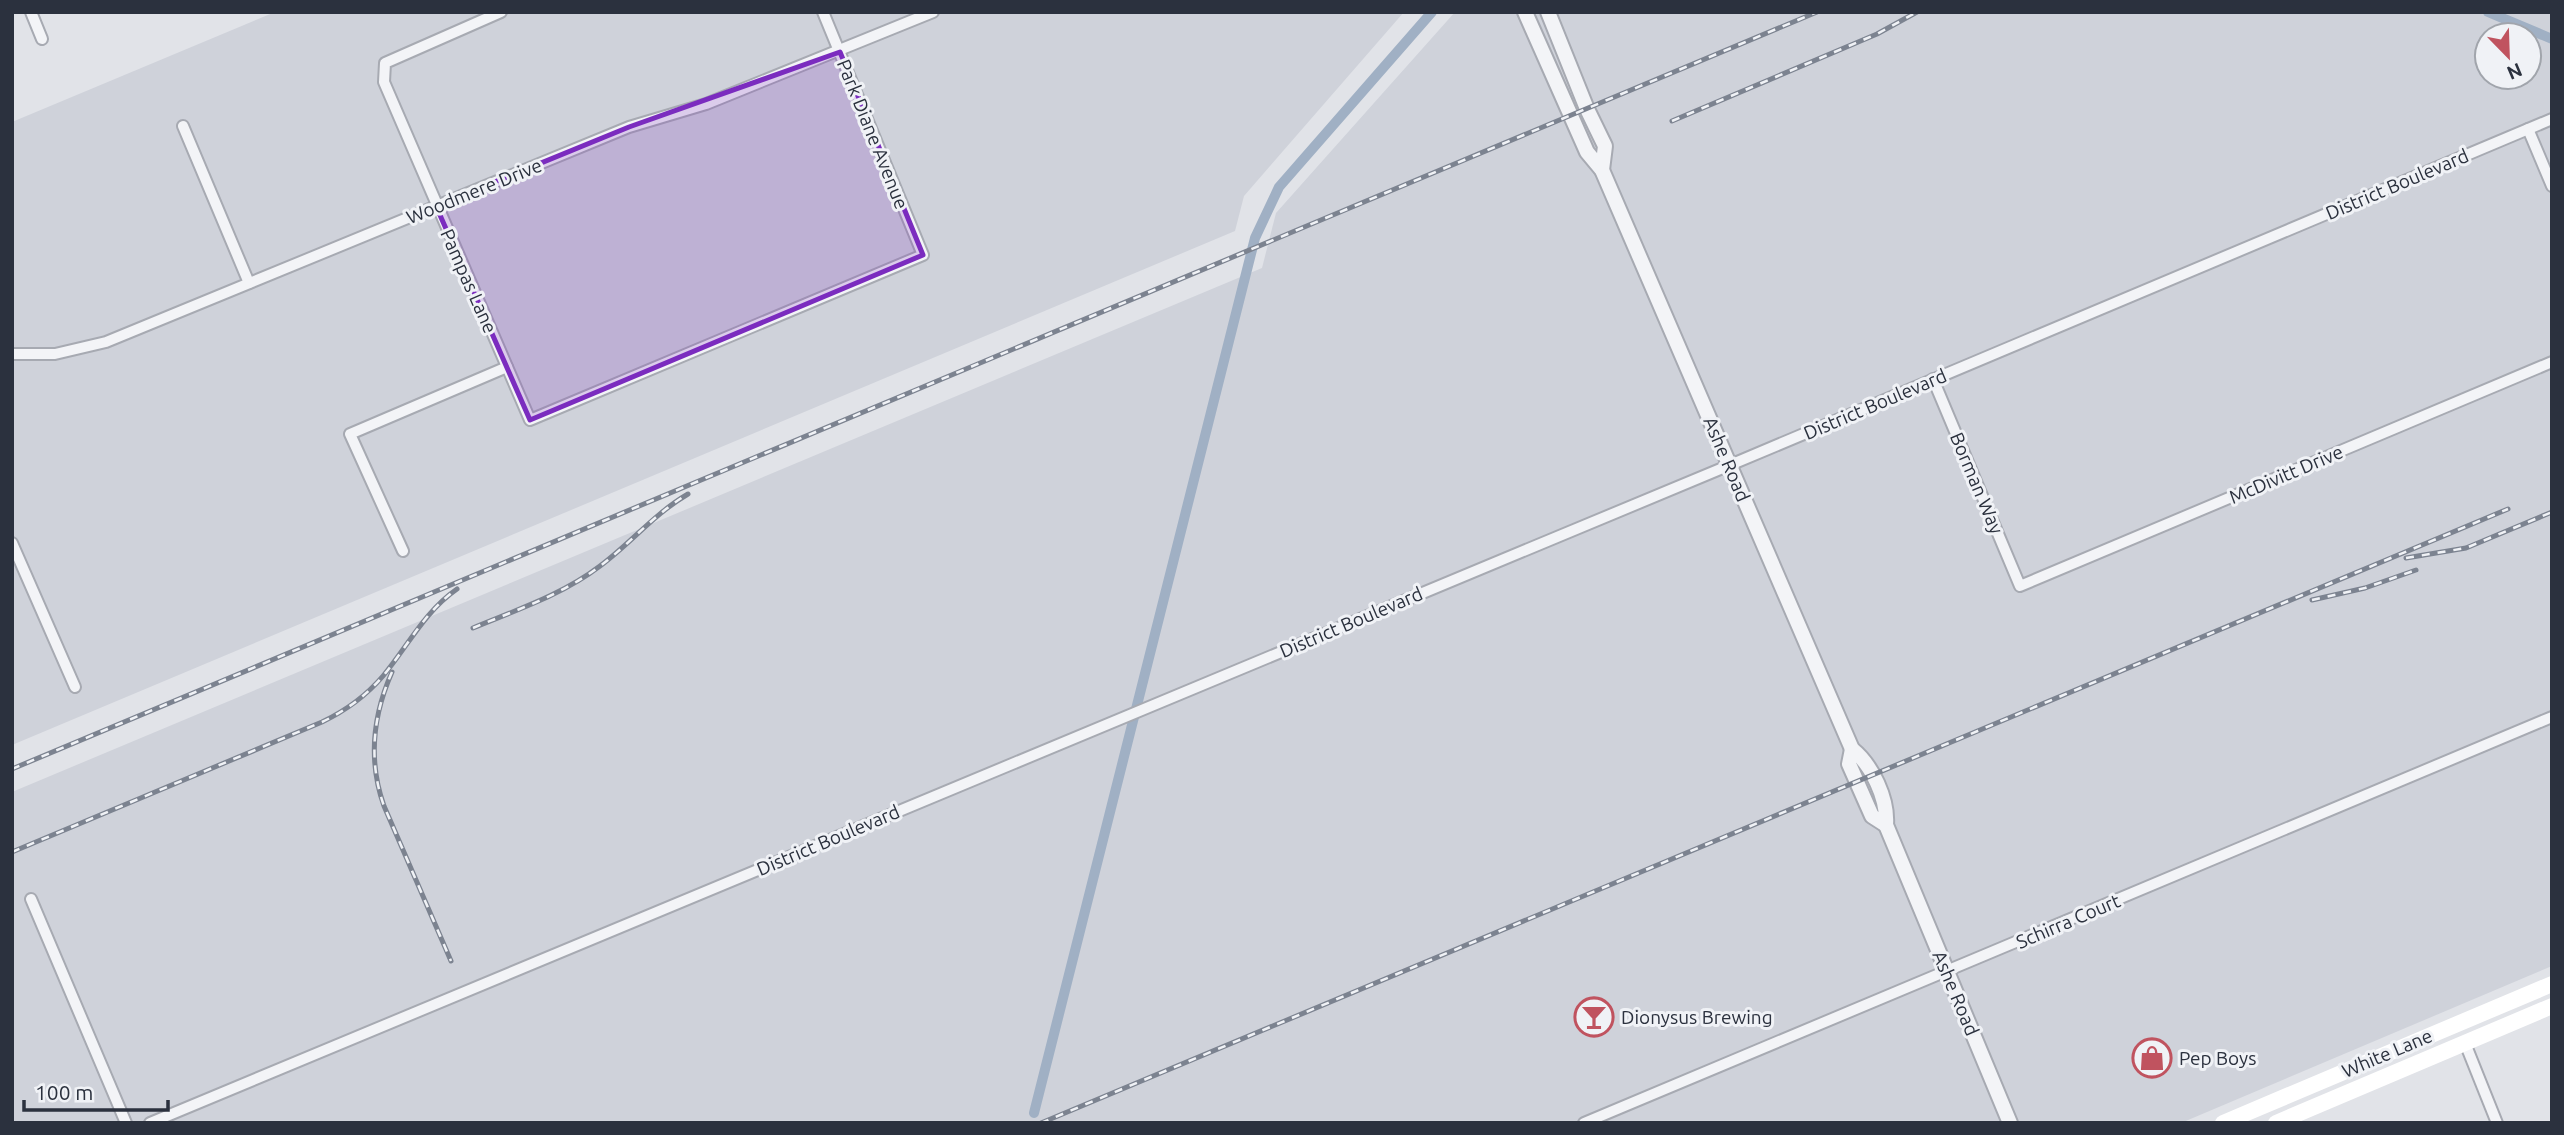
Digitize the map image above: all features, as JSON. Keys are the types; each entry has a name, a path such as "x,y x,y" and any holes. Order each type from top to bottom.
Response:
{"main road":[{"name":"White Lane","path":"2223,1123 2552,984"},
{"path":"2465,1043 2466,1032 2472,1026 2532,992"},
{"name":"White Lane","path":"2276,1123 2552,1006"},
{"path":"2368,1084 2418,1047 2420,1040"},
{"path":"2268,1123 2314,1094 2319,1088 2318,1083"}],"street":[{"path":"31,12 42,39"},
{"name":"Pampas Lane","path":"501,12 385,63 384,82 530,420"},
{"name":"Park Diane Avenue","path":"530,420 923,255 823,12"},
{"name":"Woodmere Drive","path":"12,354 55,354 103,343 629,127 706,104 840,52 933,12"},
{"name":"Ashe Road","path":"1525,12 1587,152 1602,170 1852,749 1864,758 1873,777 1887,811 1886,825 2010,1123"},
{"name":"Ashe Road","path":"1548,12 1605,146 1602,170"},
{"name":"District Boulevard","path":"150,1123 166,1120 1102,725 1730,465 2552,119"},
{"path":"183,126 249,283"},
{"path":"2528,129 2552,186"},
{"name":"McDivitt Drive","path":"2020,586 2552,362"},
{"path":"403,551 350,434 507,367"},
{"name":"Borman Way","path":"1933,379 2020,586"},
{"path":"12,543 75,687"},
{"name":"Schirra Court","path":"1584,1123 2552,717"},
{"path":"31,900 126,1123"},
{"path":"2465,1043 2497,1123"}],"highlighted area":[{"path":"840,52 923,255 530,420 436,206 629,127"}],"shaded area":[{"path":"275,12 1404,12 1244,196 1235,231 12,745 12,122"},
{"path":"1455,12 2552,12 2552,966 2181,1123 12,1123 12,792 1262,268 1276,213"}],"waterway":[{"path":"1034,1113 1255,238 1279,187 1432,12"},
{"path":"2488,12 2552,39"}],"railway":[{"path":"12,769 1817,12"},
{"path":"1672,121 1877,34 1917,12"},
{"path":"473,628 538,601 585,576 664,510 688,494"},
{"path":"1041,1123 2508,509"},
{"path":"2406,558 2466,548 2552,512"},
{"path":"2312,600 2365,588 2416,570"},
{"path":"12,852 339,713 376,683 435,608 457,589"},
{"path":"392,672 380,705 375,738 374,755 379,789 451,961"}],"place":[{"name":"Dionysus Brewing","path":"1594,1017"},
{"name":"Pep Boys","path":"2152,1058"}]}
